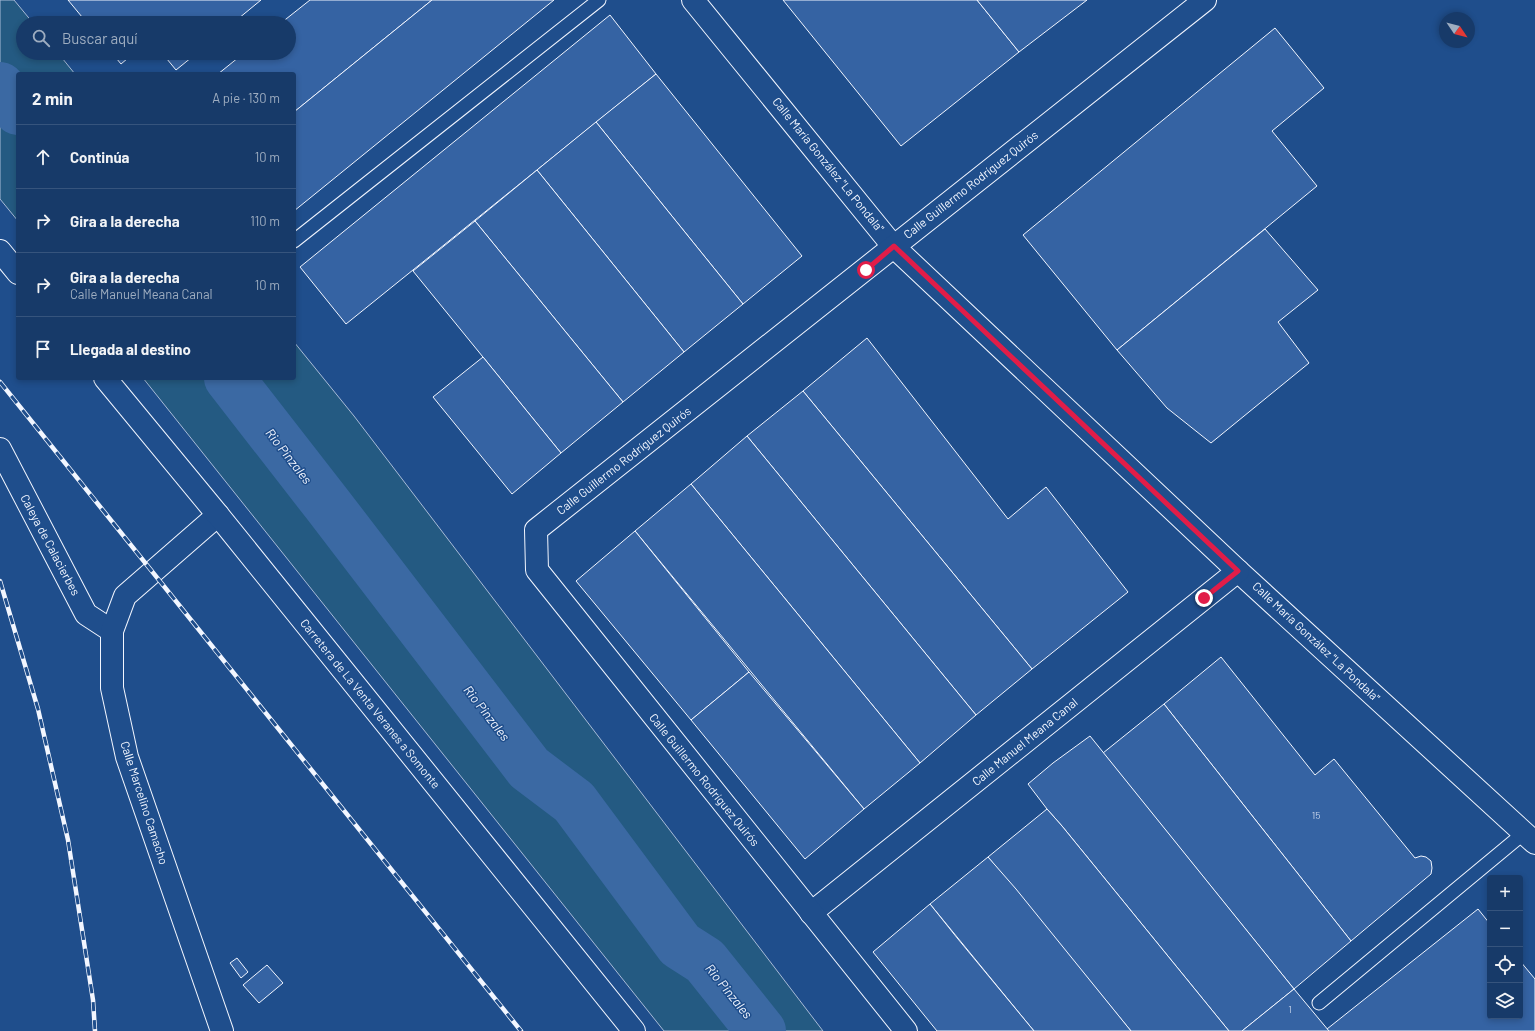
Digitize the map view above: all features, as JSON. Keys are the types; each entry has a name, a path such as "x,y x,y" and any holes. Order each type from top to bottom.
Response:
{"street":[{"name":"Calle María González \"La Pondala\"","path":"693,0 894,246 1238,571 1529,838"},
{"name":"Calle Guillermo Rodríguez Quirós","path":"906,1031 537,570 536,530 1205,0"},
{"path":"0,251 16,270"},
{"name":"Carretera de La Venta Veranes a Somonte","path":"107,380 218,515 634,1031"},
{"name":"Caleya de Calacierbes","path":"0,450 86,614 112,630"},
{"name":"Calle Marcelino Camacho","path":"218,515 125,596 112,630 112,688 127,757 222,1031"},
{"name":"Calle Manuel Meana Canal","path":"811,913 1238,571"}],"lane":[{"path":"296,239 599,0"},
{"path":"1319,1003 1529,838"}],"shaded area":[{"path":"0,0 14,0 27,16 16,16 16,60 64,60 73,72 16,72 16,219 0,199"},
{"path":"296,344 354,416 823,1031 664,1031 145,380 296,380"}],"building":[{"path":"68,0 261,0 242,16 81,16"},
{"path":"310,0 432,0 296,110 296,72 220,72 235,60 296,60 296,16 290,16"},
{"path":"432,0 554,0 296,209 296,110"},
{"path":"783,0 977,0 1019,52 901,146"},
{"path":"977,0 1087,0 1019,52"},
{"path":"610,15 656,74 346,324 300,267"},
{"path":"1275,28 1324,88 1272,131 1317,186 1117,350 1023,235"},
{"path":"118,60 126,60 121,64"},
{"path":"168,60 188,60 176,70"},
{"path":"656,74 802,256 743,304 596,122"},
{"path":"596,122 743,304 684,352 537,170"},
{"path":"537,170 684,352 623,402 475,221"},
{"path":"475,221 623,402 561,453 413,271"},
{"path":"1265,229 1318,290 1278,322 1309,363 1211,443 1167,408 1117,350"},
{"path":"867,338 1008,519 1046,487 1128,592 1032,669 803,391"},
{"path":"483,357 561,453 512,494 433,397"},
{"path":"803,391 1032,669 976,715 747,436"},
{"path":"747,436 976,715 920,763 691,484"},
{"path":"691,484 920,763 864,809 635,531"},
{"path":"635,531 749,672 691,720 576,581"},
{"path":"1221,657 1315,775 1334,759 1415,858 1421,856 1426,857 1431,861 1431,874 1351,941 1164,704"},
{"path":"749,672 864,809 805,859 691,720"},
{"path":"1164,704 1351,941 1294,989 1103,753"},
{"path":"1090,736 1294,989 1242,1031 1229,1031 1028,784 1053,763"},
{"path":"1047,809 1229,1031 1131,1031 988,857"},
{"path":"988,857 1016,889 1131,1031 1034,1031 930,904"},
{"path":"930,904 1034,1031 937,1031 873,952"},
{"path":"1478,909 1487,920 1487,1019 1523,1019 1523,965 1535,979 1535,1031 1329,1031 1327,1029"},
{"path":"237,958 248,972 241,978 230,963"},
{"path":"267,965 283,983 259,1003 243,985"},
{"path":"1294,989 1329,1031 1242,1031"}],"waterway":[{"name":"Rio Pinzales","path":"0,87 16,107"},
{"name":"Rio Pinzales","path":"231,380 529,768 574,802 680,945 705,961 761,1031"}],"railway":[{"path":"0,382 521,1031"},
{"path":"0,581 38,709 68,840 93,1000 95,1031"}],"route":[{"path":"866,270 894,246 1238,571 1204,598"}]}
